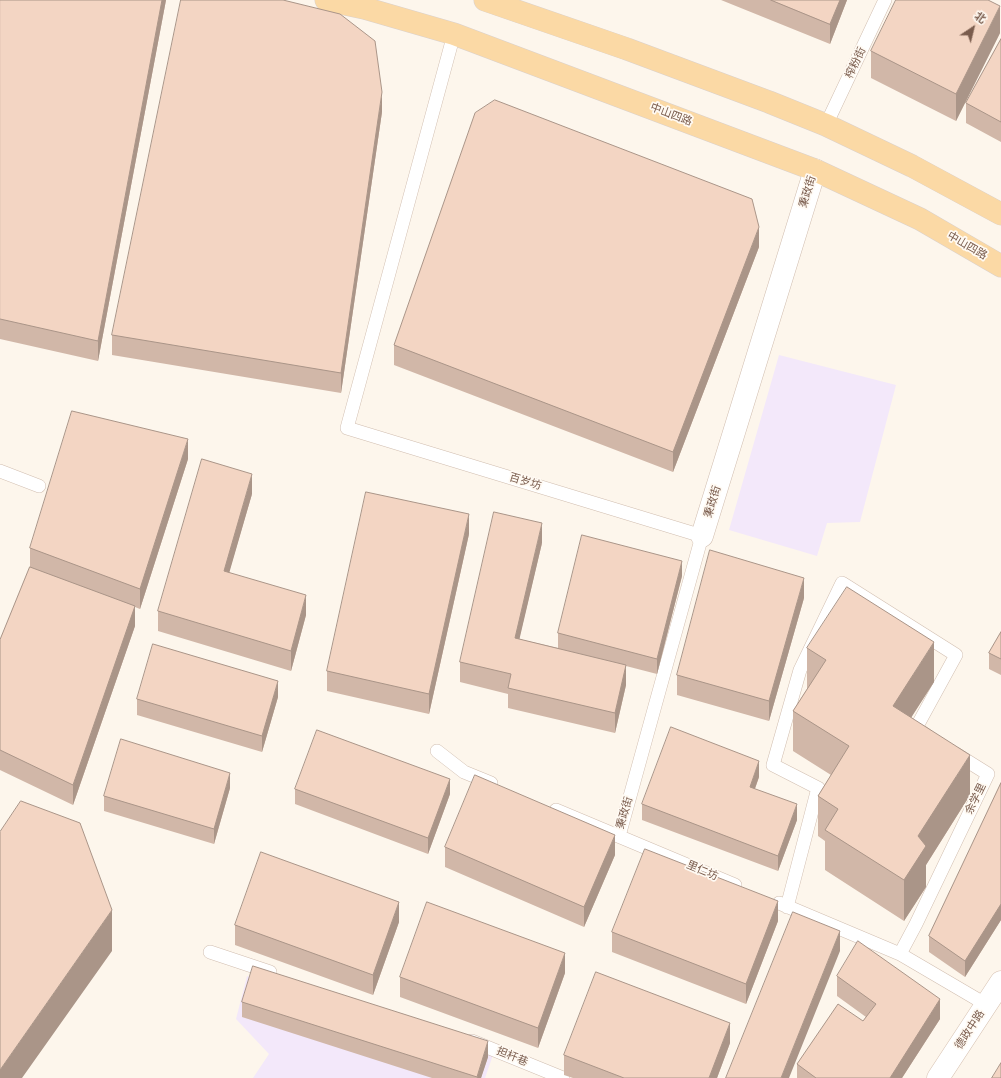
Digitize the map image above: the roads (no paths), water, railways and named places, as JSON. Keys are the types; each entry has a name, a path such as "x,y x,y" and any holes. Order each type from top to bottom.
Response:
{"main road":[{"name":"中山四路","path":"326,0 365,3 454,34 686,120 815,170 920,219 1001,266"},
{"path":"485,0 627,49 826,125 912,166 1001,214"}],"street":[{"name":"秉政街","path":"702,536 815,170"},
{"name":"德政中路","path":"938,1078 1001,982"}],"lane":[{"name":"榨粉街","path":"826,125 885,0"},
{"name":"百岁坊","path":"454,34 347,428 702,536"},
{"path":"0,471 38,486"},
{"name":"秉政街","path":"619,836 702,536"},
{"name":"余学里","path":"787,907 818,788 772,766 800,670 842,583 956,656 916,728 988,774 900,954"},
{"path":"437,751 464,772 501,787"},
{"name":"里仁坊","path":"545,805 744,888"},
{"path":"766,898 900,954 987,1005"},
{"path":"210,952 279,975"},
{"name":"担杆巷","path":"459,1036 563,1078"}]}
